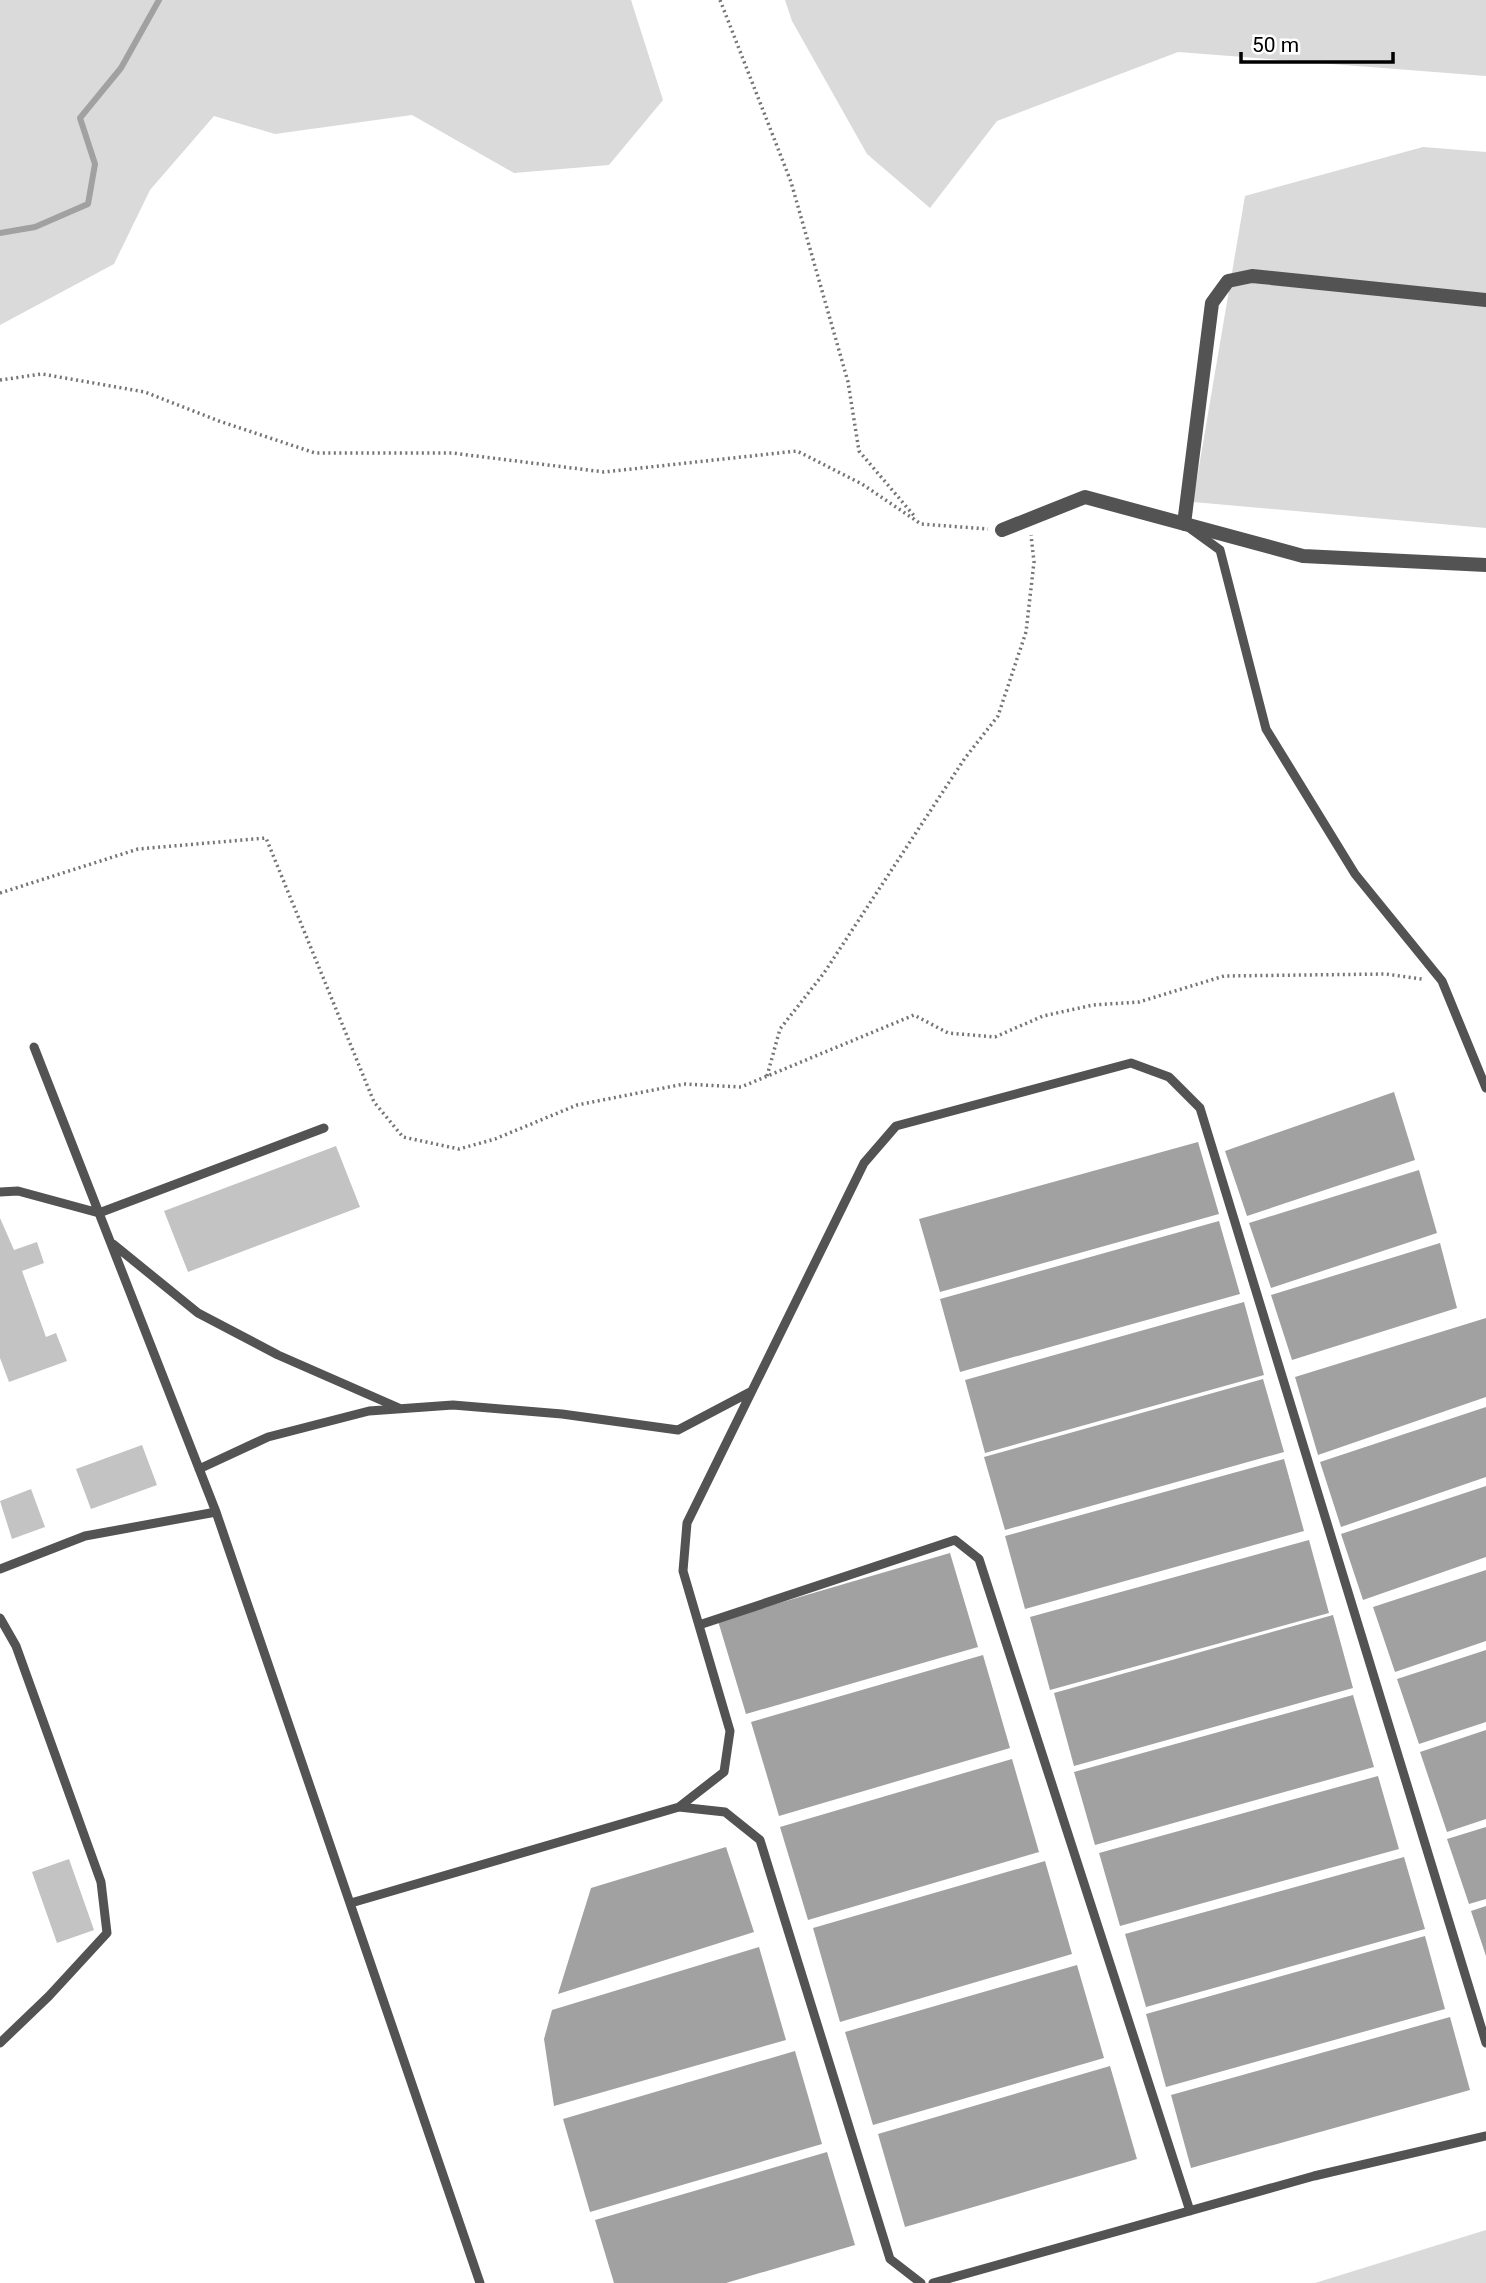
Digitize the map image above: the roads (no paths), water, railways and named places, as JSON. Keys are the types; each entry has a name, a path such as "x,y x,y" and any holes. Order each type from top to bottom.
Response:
{"street":[{"path":"1184,524 1212,303 1228,281 1252,275 1486,300"},
{"path":"1003,530 1085,497 1303,556 1486,565"}],"lane":[{"path":"1184,524 1220,550 1266,729 1355,874 1442,981 1486,1088"},
{"path":"34,1047 216,1512 480,2283"},
{"path":"351,1903 679,1807 724,1772 730,1731 683,1571 687,1523 864,1163 896,1126 1131,1063 1169,1077 1200,1108 1486,2043"},
{"path":"0,1192 18,1191 99,1213 324,1128"},
{"path":"110,1242 198,1313 278,1354 401,1409"},
{"path":"199,1469 268,1437 369,1411 453,1405 521,1410 678,1430 753,1390"},
{"path":"0,1569 85,1536 216,1512"},
{"path":"699,1625 956,1540 979,1559 1190,2211"},
{"path":"0,1618 16,1646 101,1882 107,1933 49,1996 0,2043"},
{"path":"679,1807 725,1812 760,1840 890,2259 921,2283"},
{"path":"933,2283 1314,2176 1486,2136"}],"waterway":[{"path":"0,233 35,227 88,204 95,164 80,118 121,68 159,0"}]}
